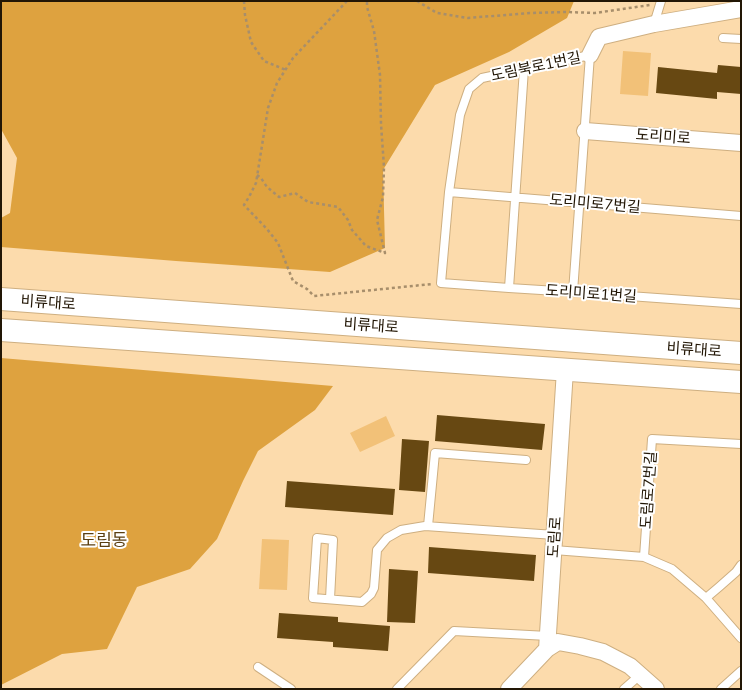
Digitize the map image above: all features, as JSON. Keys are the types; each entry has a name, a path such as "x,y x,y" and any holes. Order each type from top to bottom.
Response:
{"main road":[{"name":"비류대로","path":"1,299 741,353"},
{"name":"비류대로","path":"1,330 741,382"}],"street":[{"path":"590,56 598,37 654,24 741,9"},
{"name":"도리미로","path":"585,131 741,143"},
{"name":"도림로","path":"548,643 566,370"},
{"path":"509,689 548,643 558,642 603,652 630,666 656,689"}],"lane":[{"path":"654,24 660,2"},
{"path":"723,38 741,39"},
{"path":"573,292 590,56"},
{"name":"도림북로1번길","path":"449,192 460,115 469,89 482,78 590,56"},
{"path":"509,288 524,69"},
{"path":"441,283 449,192"},
{"name":"도리미로7번길","path":"449,192 741,216"},
{"name":"도리미로1번길","path":"441,283 741,304"},
{"name":"도림로7번길","path":"644,557 652,439 741,444"},
{"path":"428,526 435,453 526,460"},
{"path":"330,599 334,540 317,538 313,598 362,602 371,594 374,588 376,550 387,538 401,530 428,526 450,525 555,534"},
{"path":"554,550 644,557 672,569 706,598 741,638"},
{"path":"706,598 736,572 741,565"},
{"path":"397,689 454,631 548,643"},
{"path":"258,667 291,689"},
{"path":"721,689 741,671"},
{"path":"624,689 640,674"}],"path":[{"path":"244,1 245,15 251,42 264,61 286,70"},
{"path":"347,1 293,58 277,83 268,108 256,183 250,197 244,205 267,228 278,243 293,281 314,296 441,283"},
{"path":"257,175 267,187 279,197 295,193 308,202 338,207 348,220 352,230 366,246 385,253 377,220 383,197 384,167 380,76 374,31 367,7 367,1"},
{"path":"417,1 437,13 468,18 530,13 595,13 660,2"}],"shaded area":[{"path":"1,1 574,1 567,18 509,52 435,85 383,170 385,248 330,272 1,247 1,218 10,213 17,158 1,129"},
{"path":"623,51 651,53 648,96 620,94"},
{"path":"1,358 333,386 315,410 258,451 217,539 190,569 137,587 107,649 62,654 1,685"},
{"path":"386,416 395,436 360,452 350,433"},
{"path":"262,539 289,540 287,590 259,589"}],"building":[{"path":"718,65 741,67 741,94 717,92 717,99 656,93 658,67 717,73"},
{"path":"437,415 545,424 542,450 435,441"},
{"path":"402,439 429,441 425,492 399,490"},
{"path":"287,481 395,489 393,515 285,507"},
{"path":"429,547 536,555 534,581 428,573"},
{"path":"389,569 418,571 415,623 387,622"},
{"path":"279,613 338,617 338,622 390,626 388,651 333,647 333,642 277,638"}],"district":[{"name":"도림동","path":"104,541"}]}
